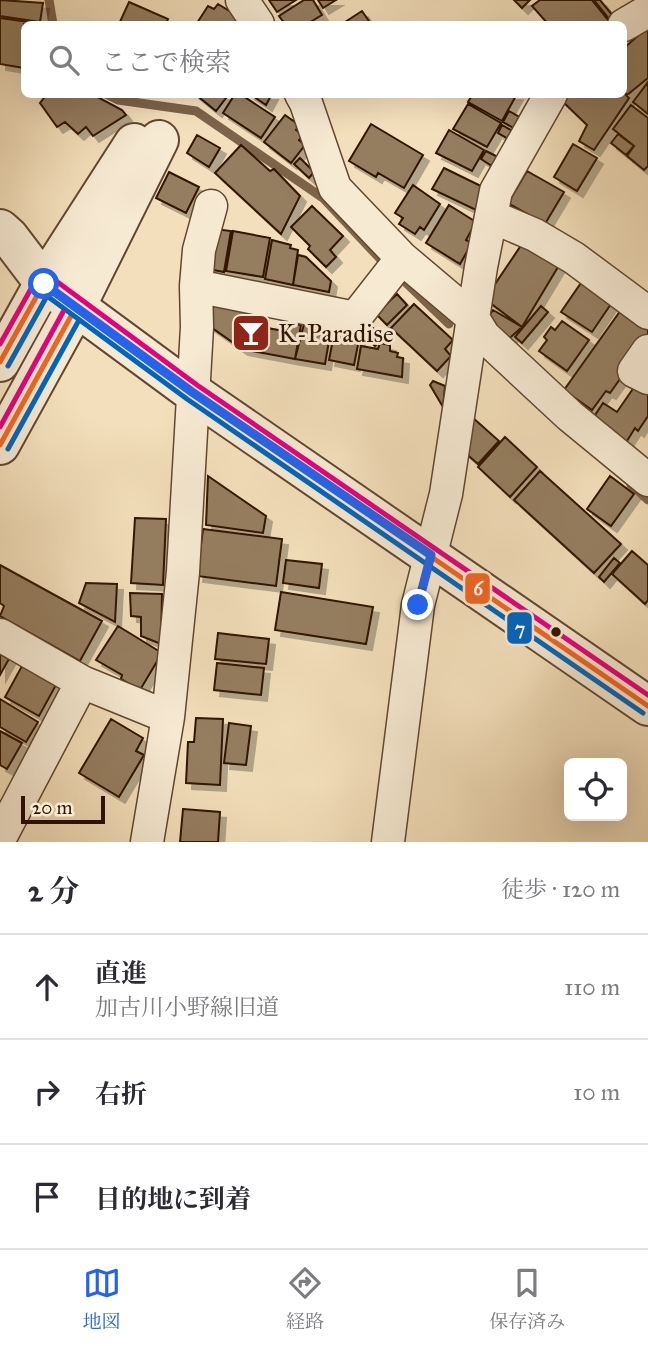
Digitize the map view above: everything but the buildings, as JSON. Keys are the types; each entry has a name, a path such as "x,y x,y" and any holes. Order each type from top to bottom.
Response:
{"street":[{"path":"242,0 256,21"},
{"path":"627,22 648,11"},
{"path":"303,98 335,188 402,258 473,318 484,336 570,416 648,480"},
{"path":"388,842 418,605 446,494 496,191 549,98"},
{"path":"0,362 44,284 149,137 76,307 0,445"},
{"path":"147,842 167,717 183,572 197,327 196,286 199,250 211,206"},
{"path":"491,216 535,235 575,258 648,313"},
{"path":"0,229 44,284 192,392 648,706"},
{"path":"196,286 355,318 402,258"},
{"path":"0,271 44,284"},
{"path":"648,351 634,371 648,379"},
{"path":"0,635 82,682 167,717"},
{"path":"0,838 82,682"}],"waterway":[{"path":"49,0 52,21"},
{"path":"114,98 196,111 323,198 384,263"},
{"path":"399,276 449,324"},
{"path":"631,485 648,500"}],"transit line":[{"path":"0,344 37,278 48,275 197,385 648,695"},
{"name":"6","path":"0,362 44,283 192,392 648,706"},
{"name":"7","path":"8,366 47,296 187,399 643,713"},
{"path":"0,427 63,312"},
{"name":"6","path":"0,445 71,316"},
{"name":"7","path":"8,449 79,320"}],"place":[{"name":"K-Paradise","path":"251,333"}],"route":[{"path":"44,284 192,392 431,555 418,605"}]}
